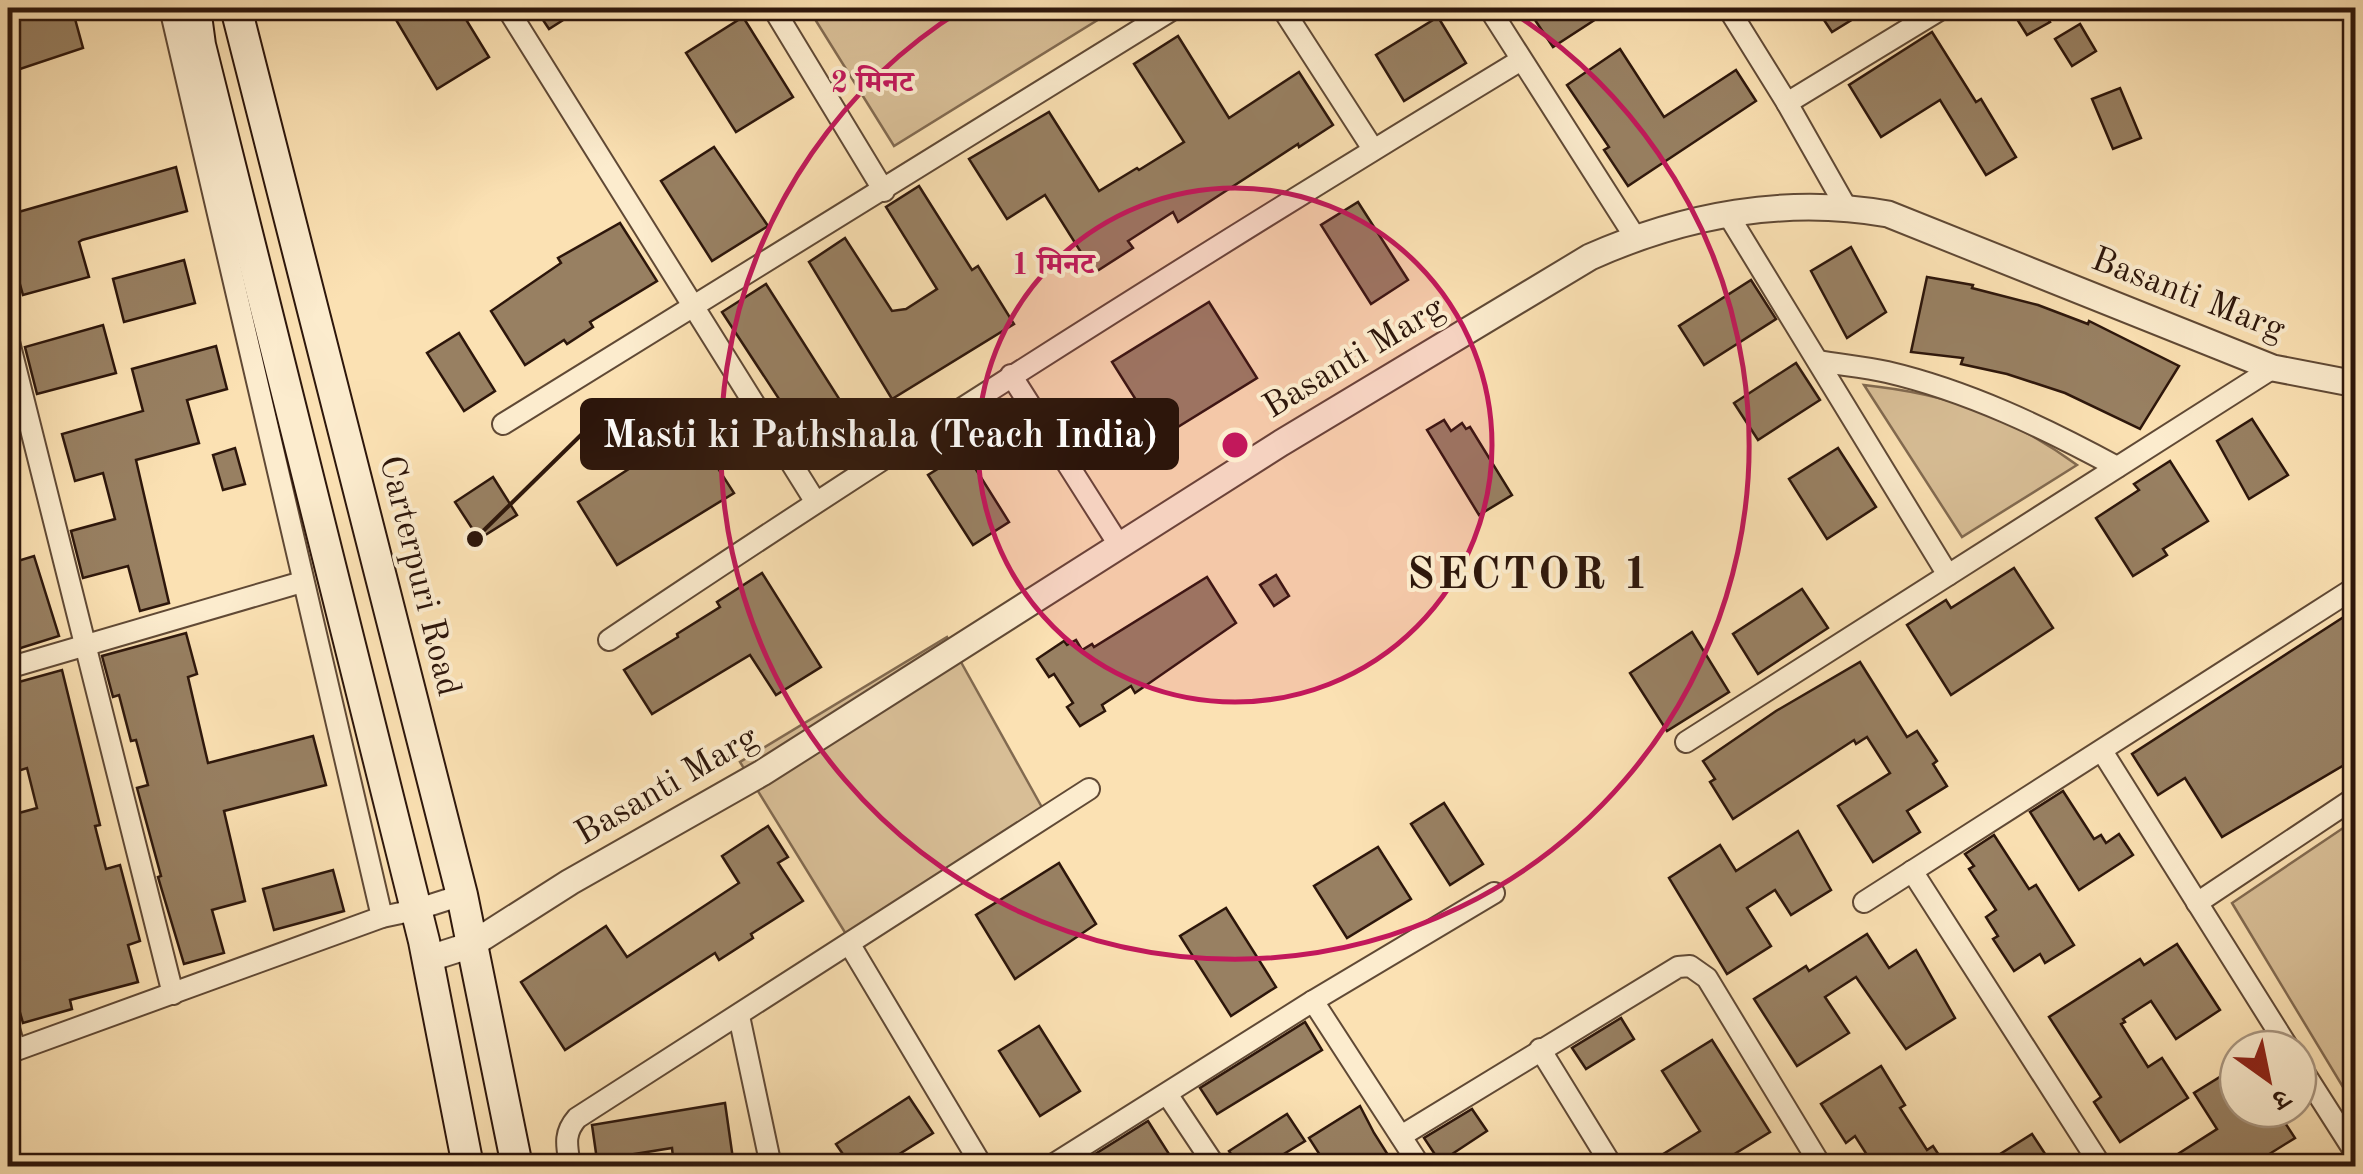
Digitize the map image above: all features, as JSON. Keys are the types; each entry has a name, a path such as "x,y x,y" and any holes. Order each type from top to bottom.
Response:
{"main road":[{"path":"195,8 200,45 428,959 468,1166"},
{"name":"Carterpuri Road","path":"236,8 462,896 517,1166"}],"street":[{"path":"170,8 382,916"},
{"path":"507,8 815,502"},
{"path":"773,8 884,191"},
{"path":"503,424 1175,8"},
{"path":"1282,8 1373,150"},
{"path":"1489,8 1635,236"},
{"path":"1728,8 1846,207"},
{"path":"1787,102 1943,8"},
{"path":"608,640 1011,375 1521,60"},
{"name":"Basanti Marg","path":"428,959 471,945 570,882 762,773 1119,545 1590,256 1635,236 1728,213 1780,207 1846,207 1888,214 2273,368 2356,384"},
{"path":"1728,213 1948,574"},
{"path":"8,338 173,994"},
{"path":"1818,362 1886,372 1958,393 2055,434 2118,467"},
{"path":"1686,742 2273,368"},
{"path":"1011,375 1119,545"},
{"path":"8,668 302,582"},
{"path":"1864,902 2356,587"},
{"path":"2102,751 2276,1029"},
{"path":"570,1166 566,1140 568,1129 577,1118 1089,789"},
{"path":"2197,903 2356,798"},
{"path":"1912,871 2101,1166"},
{"path":"1050,1166 1494,893"},
{"path":"8,1026 11,1051 382,916 462,896"},
{"path":"850,946 982,1166"},
{"path":"1400,1136 1678,966 1690,966 1707,978 1822,1166"},
{"path":"1312,1002 1420,1166"},
{"path":"739,1016 770,1166"},
{"path":"1540,1049 1612,1166"},
{"path":"1167,1094 1215,1166"},
{"path":"2318,1094 2356,1154"}],"shaded area":[{"path":"808,8 1117,8 894,146"},
{"path":"1864,385 1923,394 1976,410 2026,433 2077,465 1962,537"},
{"path":"947,637 1044,811 849,939 740,762"},
{"path":"2355,820 2355,1107 2318,1046 2318,1029 2308,1029 2232,903"}],"building":[{"path":"8,8 72,8 83,48 8,73"},
{"path":"389,8 459,8 489,57 437,89"},
{"path":"535,8 582,8 549,29"},
{"path":"1527,8 1613,8 1553,47"},
{"path":"1816,8 1871,8 1832,32"},
{"path":"2010,8 2041,8 2050,22 2027,35"},
{"path":"743,17 793,97 736,132 686,53"},
{"path":"1438,17 1466,63 1404,101 1376,55"},
{"path":"2080,24 2096,51 2072,66 2055,39"},
{"path":"1932,32 1976,102 1981,99 2016,157 1986,175 1940,100 1881,137 1849,85"},
{"path":"1178,36 1229,118 1299,72 1333,125 1178,222 1173,212 1128,241 1133,248 1094,273 1045,195 1007,219 969,159 1049,112 1099,191 1139,170 1184,142 1134,64"},
{"path":"1620,49 1664,117 1736,70 1756,101 1628,186 1604,150 1609,147 1567,85"},
{"path":"2120,88 2141,138 2113,149 2092,99"},
{"path":"714,147 768,226 712,261 661,181"},
{"path":"176,167 187,211 82,240 79,242 89,277 23,295 8,242 8,215"},
{"path":"919,186 972,270 978,266 1014,324 892,399 809,262 845,238 892,311 906,309 937,289 886,207"},
{"path":"1358,202 1408,280 1371,304 1321,225"},
{"path":"620,223 657,281 590,322 593,327 567,344 564,340 525,365 491,311 561,263 558,258"},
{"path":"1851,247 1886,312 1847,338 1811,271"},
{"path":"184,260 195,303 124,322 113,279"},
{"path":"1927,277 1973,285 1972,288 2038,305 2088,324 2089,321 2179,366 2140,429 2065,393 1961,364 1963,358 1911,352"},
{"path":"1751,280 1776,319 1704,365 1679,326"},
{"path":"766,284 859,430 817,457 722,312"},
{"path":"1209,302 1257,378 1160,438 1112,362"},
{"path":"103,325 116,373 37,394 25,347"},
{"path":"459,333 495,391 464,411 427,353"},
{"path":"216,346 227,389 187,400 199,443 136,460 169,603 140,611 128,566 83,578 71,531 115,519 103,473 75,481 62,434 143,411 132,369"},
{"path":"1796,363 1820,400 1758,440 1734,403"},
{"path":"2252,419 2288,475 2249,499 2217,441"},
{"path":"1444,420 1451,431 1462,423 1466,429 1470,427 1512,495 1479,515 1427,430"},
{"path":"692,428 734,493 617,565 578,502"},
{"path":"235,448 245,484 223,490 213,455"},
{"path":"1838,448 1876,507 1827,539 1789,479"},
{"path":"965,452 1009,522 973,545 928,475"},
{"path":"2170,461 2208,521 2163,549 2167,555 2133,576 2096,518 2139,490 2134,484"},
{"path":"493,477 517,515 479,539 455,502"},
{"path":"34,556 59,636 8,652 8,564"},
{"path":"2014,568 2053,628 1951,695 1907,625 1946,600 1951,608"},
{"path":"762,573 821,667 776,695 750,655 652,714 624,670 678,637 677,634 720,607 717,602"},
{"path":"1276,575 1289,596 1274,606 1260,585"},
{"path":"1207,577 1236,623 1135,693 1131,686 1102,705 1105,711 1080,726 1067,707 1073,703 1054,674 1049,677 1037,659 1064,641 1067,645 1076,640 1082,650 1092,644 1094,647"},
{"path":"1802,589 1828,628 1758,674 1733,634"},
{"path":"2356,609 2356,758 2222,837 2185,778 2158,795 2132,754"},
{"path":"1692,632 1729,692 1667,731 1630,673"},
{"path":"186,633 197,674 188,677 208,763 313,736 326,785 224,811 245,901 212,910 224,953 184,964 137,788 148,785 136,740 131,741 119,695 113,697 102,656"},
{"path":"1860,662 1907,737 1917,731 1937,761 1933,764 1947,786 1907,811 1920,832 1873,862 1838,806 1890,773 1867,737 1856,744 1854,740 1733,819 1710,782 1715,779 1703,761 1776,711"},
{"path":"62,670 100,825 95,826 106,869 120,865 140,941 128,945 138,982 70,1000 72,1009 23,1023 8,971 8,816 37,808 27,768 8,774 8,685"},
{"path":"2063,791 2094,839 2101,835 2106,843 2119,834 2133,855 2079,890 2030,812"},
{"path":"1444,803 1483,864 1450,885 1411,824"},
{"path":"768,826 788,857 778,863 803,901 719,960 715,953 565,1050 521,982 606,926 627,957 739,883 722,856"},
{"path":"1798,831 1831,890 1791,915 1775,890 1747,908 1771,946 1727,974 1669,878 1720,845 1736,871"},
{"path":"1994,835 2029,889 2036,885 2074,945 2045,963 2040,954 2014,971 1993,939 1998,936 1986,917 1996,910 1969,869 1974,866 1965,854"},
{"path":"1378,847 1411,899 1347,938 1314,886"},
{"path":"1059,863 1096,924 1015,979 976,915"},
{"path":"333,870 344,911 274,930 263,889"},
{"path":"1226,908 1276,987 1231,1016 1180,936"},
{"path":"1867,934 1889,968 1916,950 1955,1018 1906,1049 1856,977 1825,997 1849,1033 1797,1066 1754,999 1806,966 1809,971"},
{"path":"2177,944 2220,1010 2176,1039 2151,1001 2123,1019 2121,1024 2148,1067 2162,1058 2188,1098 2120,1142 2094,1102 2101,1097 2049,1017 2140,959 2144,965"},
{"path":"1621,1018 1634,1039 1586,1069 1572,1048"},
{"path":"1305,1022 1322,1050 1217,1114 1200,1088"},
{"path":"1039,1026 1080,1091 1040,1116 999,1051"},
{"path":"1712,1040 1770,1132 1715,1166 1644,1166 1700,1131 1662,1071"},
{"path":"1881,1066 1905,1105 1900,1108 1927,1150 1933,1146 1946,1166 1874,1166 1855,1136 1846,1143 1821,1104"},
{"path":"2218,1078 2218,1129 2289,1129 2295,1138 2250,1166 2159,1166 2217,1129 2194,1093"},
{"path":"909,1097 933,1133 880,1166 851,1166 836,1144"},
{"path":"725,1103 734,1166 674,1166 672,1148 597,1160 592,1125"},
{"path":"1360,1106 1395,1166 1327,1166 1309,1138"},
{"path":"1472,1109 1487,1131 1440,1162 1424,1138"},
{"path":"1287,1114 1305,1141 1264,1166 1239,1166 1229,1151"},
{"path":"1148,1121 1169,1154 1150,1166 1076,1166"},
{"path":"2032,1134 2053,1166 1981,1166"}],"place":[{"name":"Masti ki Pathshala (Teach India)","path":"475,539"}],"district":[{"name":"SECTOR 1","path":"1529,576"}]}
